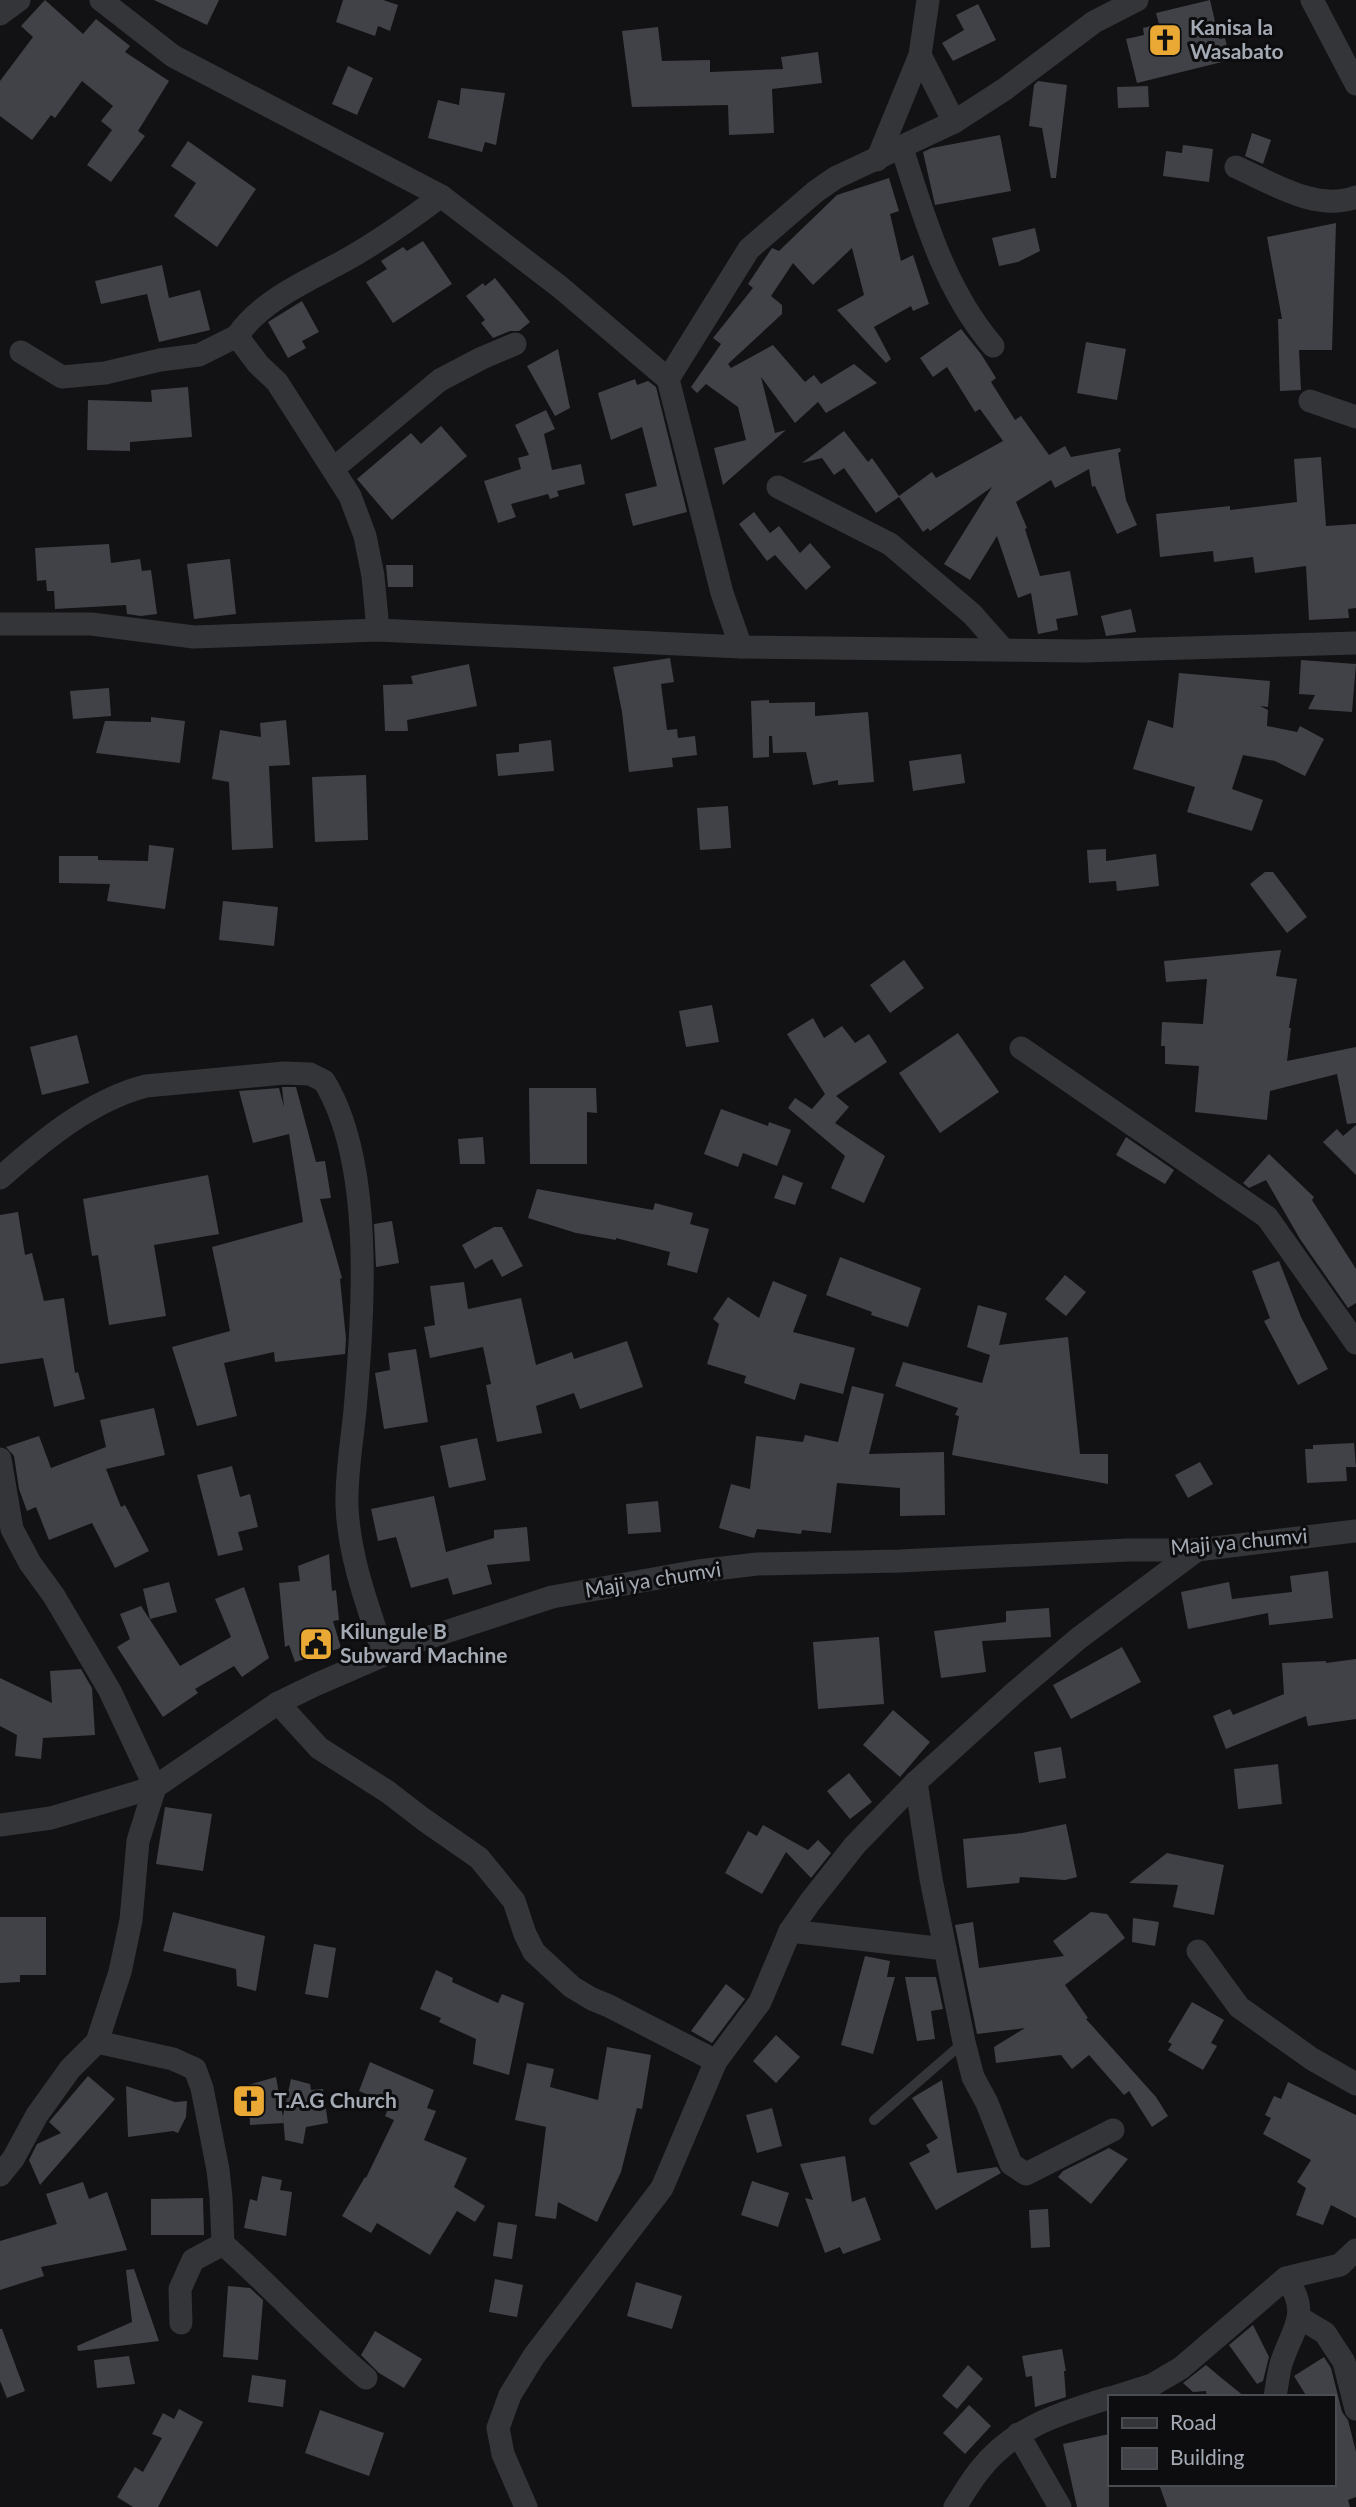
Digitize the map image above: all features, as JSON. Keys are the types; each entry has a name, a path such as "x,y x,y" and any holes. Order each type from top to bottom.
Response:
{"street":[{"path":"0,14 19,0"},
{"path":"101,0 173,57 441,196 560,287 668,379 722,593 741,647"},
{"path":"877,160 920,55 928,0"},
{"path":"668,379 749,249 835,178 954,122 1005,89 1094,22 1137,0"},
{"path":"1312,0 1356,84"},
{"path":"920,55 954,122"},
{"path":"902,148 924,219 947,274 972,322 993,346"},
{"path":"1236,167 1297,195 1332,201 1356,197"},
{"path":"21,352 62,377 105,373 160,360 199,355 237,336 248,320 309,278 383,238 441,196"},
{"path":"237,336 258,364 277,383 350,496 365,536 373,576 378,630"},
{"path":"333,469 440,380 515,344"},
{"path":"1310,401 1356,417"},
{"path":"778,487 890,544 972,614 1003,649"},
{"path":"0,624 91,624 194,636 378,630 741,647 1083,651 1356,643"},
{"path":"1021,1048 1268,1217 1356,1343"},
{"path":"0,1178 34,1148 66,1126 128,1091 146,1086 284,1073 310,1074 324,1081 342,1123 355,1174 362,1247 361,1314 347,1506 360,1581 384,1655"},
{"path":"0,1459 6,1529 54,1596 110,1691 155,1787 138,1841 131,1920 120,1972 97,2042 70,2069 37,2115 13,2159 0,2175"},
{"name":"Maji ya chumvi","path":"0,1825 51,1818 155,1787 278,1703 384,1655 473,1622 552,1597 698,1571 757,1564 1128,1550 1197,1550 1356,1531"},
{"path":"526,2507 503,2454 498,2428 510,2395 534,2356 662,2188 716,2061 760,2002 790,1931 855,1845 916,1782 1070,1646 1197,1550"},
{"path":"278,1703 319,1748 388,1792 479,1858 514,1900 534,1952 572,1987 716,2061"},
{"path":"916,1782 964,2042 973,2077 987,2103 1011,2164 1026,2174 1113,2130"},
{"path":"790,1931 945,1950"},
{"path":"1198,1951 1239,2007 1312,2059 1356,2084"},
{"path":"97,2042 173,2059 195,2069 202,2088 218,2171 223,2244 256,2273 327,2345 366,2378"},
{"path":"181,2323 180,2289 193,2260 223,2244"},
{"path":"1121,2395 1152,2385 1181,2368 1286,2278 1339,2265 1356,2250"},
{"path":"1275,2395 1281,2365 1300,2318 1296,2291 1286,2278"},
{"path":"1300,2318 1325,2333 1344,2362 1356,2409"},
{"path":"955,2507 980,2469 1018,2434 1051,2416 1108,2399"},
{"path":"1018,2434 1060,2507"}],"lane":[{"path":"874,2120 964,2042"}],"building":[{"path":"45,0 83,34 96,19 130,46 125,52 169,81 138,131 145,136 111,182 87,165 112,130 101,121 113,106 82,81 55,118 51,115 32,140 0,116 0,81 33,37 21,26"},
{"path":"154,0 219,0 207,25"},
{"path":"343,0 383,0 398,5 390,31 378,26 375,36 336,22"},
{"path":"1210,0 1219,39 1225,38 1230,60 1137,83 1126,39 1144,35 1143,28 1159,24 1156,13"},
{"path":"978,4 996,40 953,61 942,43 964,30 956,15"},
{"path":"658,27 662,61 710,60 710,72 783,69 781,57 818,52 822,83 772,89 774,133 729,135 728,105 632,107 622,31"},
{"path":"348,66 373,78 357,115 332,104"},
{"path":"1038,81 1067,85 1056,178 1051,178 1042,128 1029,126 1034,85"},
{"path":"1148,86 1149,107 1118,108 1117,87"},
{"path":"461,88 505,93 496,145 485,142 482,152 428,138 438,100 459,105"},
{"path":"1252,133 1271,140 1263,164 1245,156"},
{"path":"1000,135 1011,191 935,205 923,152"},
{"path":"188,141 256,189 217,247 174,216 196,183 171,166"},
{"path":"1183,145 1213,149 1209,182 1163,176 1166,151 1182,153"},
{"path":"889,178 899,211 890,214 901,261 913,255 929,304 913,311 911,306 874,327 891,359 886,363 837,310 864,295 852,248 813,285 793,263 771,296 782,305 782,314 728,364 731,368 773,345 805,382 814,375 821,384 854,364 877,383 826,413 818,402 795,423 761,377 775,433 786,430 723,485 714,448 746,440 738,407 706,384 697,393 691,387 721,344 713,338 753,288 748,284 772,248 779,251 837,195"},
{"path":"1336,223 1332,350 1299,350 1301,390 1280,391 1278,319 1282,319 1267,237"},
{"path":"1035,228 1040,251 1018,262 999,266 992,238"},
{"path":"423,241 452,284 393,323 366,282 387,269 381,261 403,247 407,251"},
{"path":"162,265 169,298 200,290 210,330 159,342 147,294 101,304 95,281"},
{"path":"495,278 530,322 519,331 510,331 493,338 481,323 485,320 466,296"},
{"path":"302,301 319,332 302,341 306,348 288,358 268,322"},
{"path":"961,329 996,378 991,382 1015,420 1021,416 1049,455 1065,446 1071,457 1120,448 1121,451 1118,453 1126,500 1137,525 1117,534 1095,486 1092,487 1089,469 1055,488 1051,480 1016,502 1027,528 1025,529 1040,576 1070,571 1078,615 1056,619 1058,630 1038,634 1031,593 1018,598 997,536 970,580 944,564 992,487 930,531 928,528 923,532 899,497 876,513 844,468 834,475 822,458 802,463 844,431 868,462 872,458 899,496 932,472 936,478 1003,441 980,409 975,412 947,367 933,377 920,358"},
{"path":"1086,342 1126,349 1117,400 1077,393"},
{"path":"558,349 570,408 555,416 527,366"},
{"path":"635,379 637,385 648,381 656,387 687,512 633,526 625,494 657,486 642,427 611,440 598,393"},
{"path":"188,387 192,437 130,442 130,451 87,450 88,400 152,402 151,390"},
{"path":"546,410 555,429 544,434 552,470 581,464 585,484 557,491 559,496 550,499 548,494 511,504 516,517 498,523 484,481 521,469 518,458 529,455 515,425"},
{"path":"441,426 467,456 392,520 357,479 411,433 421,444"},
{"path":"1321,457 1326,526 1356,524 1356,608 1348,609 1349,618 1309,620 1306,566 1255,573 1253,557 1214,562 1213,551 1160,557 1156,514 1230,506 1230,510 1297,502 1294,459"},
{"path":"754,512 770,533 779,526 800,553 810,543 831,567 806,590 775,555 767,561 739,524"},
{"path":"109,544 111,563 140,559 142,571 151,570 157,614 127,614 126,605 55,609 54,591 47,591 46,580 37,581 35,548"},
{"path":"230,559 236,614 194,619 187,564"},
{"path":"386,565 413,565 413,587 388,587"},
{"path":"1131,609 1136,632 1106,636 1101,616"},
{"path":"670,658 674,682 661,684 667,730 677,729 678,738 695,736 697,755 672,758 673,767 629,772 622,712 613,667"},
{"path":"1301,660 1356,664 1352,712 1308,709 1315,695 1299,694"},
{"path":"469,664 477,706 407,720 408,731 385,731 383,685 413,684 411,676"},
{"path":"1179,673 1270,681 1268,707 1260,706 1268,710 1267,726 1297,732 1300,726 1324,739 1305,776 1275,761 1243,755 1232,789 1263,800 1252,831 1187,812 1195,787 1133,769 1148,720 1173,728"},
{"path":"109,688 111,716 73,719 70,691"},
{"path":"769,700 769,703 815,702 815,716 868,712 874,782 838,785 838,780 813,785 806,752 773,753 772,736 769,736 769,757 753,758 751,701"},
{"path":"151,717 185,721 180,763 96,753 105,721 151,722"},
{"path":"286,720 290,765 269,766 273,848 232,850 229,782 212,779 220,730 261,737 260,723"},
{"path":"551,740 554,771 498,776 496,754 519,752 519,744"},
{"path":"961,754 965,783 913,791 909,761"},
{"path":"366,775 368,840 315,842 312,777"},
{"path":"728,806 731,848 700,850 697,808"},
{"path":"149,845 174,848 165,909 107,901 110,884 59,883 59,856 98,856 98,860 148,861"},
{"path":"1106,849 1106,861 1156,854 1159,886 1117,891 1116,881 1089,883 1087,850"},
{"path":"1265,872 1273,872 1307,917 1287,933 1250,884"},
{"path":"223,901 278,907 274,946 219,940"},
{"path":"1281,950 1276,976 1297,979 1287,1061 1356,1047 1356,1123 1347,1124 1337,1074 1270,1091 1267,1120 1195,1112 1199,1066 1165,1064 1165,1046 1161,1046 1162,1022 1203,1024 1207,979 1166,982 1164,961"},
{"path":"904,960 924,988 890,1013 870,985"},
{"path":"712,1005 719,1042 686,1047 679,1011"},
{"path":"813,1018 824,1038 842,1026 855,1043 869,1034 887,1062 836,1096 849,1107 835,1123 885,1156 864,1203 831,1188 845,1156 788,1108 795,1098 812,1109 825,1094 787,1034"},
{"path":"958,1033 999,1092 940,1133 899,1073"},
{"path":"77,1035 89,1083 42,1095 30,1047"},
{"path":"282,1087 296,1087 316,1162 325,1161 331,1198 320,1199 342,1278 345,1354 275,1362 274,1352 224,1363 237,1416 197,1426 172,1347 230,1331 212,1247 303,1222 289,1134 253,1143 239,1091 279,1088 284,1107"},
{"path":"529,1088 596,1088 597,1113 587,1112 587,1164 530,1164"},
{"path":"721,1109 768,1126 769,1122 791,1130 777,1166 743,1153 738,1167 704,1154"},
{"path":"1356,1125 1356,1175 1323,1142 1337,1129 1343,1136"},
{"path":"483,1137 485,1164 460,1164 458,1139"},
{"path":"1126,1137 1174,1170 1165,1184 1116,1155"},
{"path":"1269,1154 1314,1197 1312,1200 1356,1269 1356,1303 1348,1308 1300,1239 1266,1180 1249,1188 1243,1183"},
{"path":"208,1175 219,1234 154,1245 166,1316 109,1325 98,1255 92,1256 83,1199"},
{"path":"783,1175 803,1183 795,1205 774,1198"},
{"path":"537,1189 653,1210 655,1203 693,1213 690,1224 709,1229 697,1273 667,1265 670,1252 616,1238 576,1233 528,1218"},
{"path":"18,1212 25,1255 32,1253 44,1301 64,1298 75,1373 78,1372 85,1399 54,1407 43,1358 0,1364 0,1215"},
{"path":"392,1221 399,1263 376,1267 374,1224"},
{"path":"494,1227 502,1227 523,1266 502,1277 492,1259 475,1269 462,1245"},
{"path":"840,1257 921,1288 908,1327 871,1315 872,1312 826,1295"},
{"path":"1279,1261 1301,1317 1328,1369 1298,1385 1264,1321 1270,1318 1252,1271"},
{"path":"1065,1275 1086,1292 1066,1316 1045,1299"},
{"path":"773,1281 807,1295 793,1332 855,1348 843,1394 800,1383 795,1400 744,1383 746,1376 707,1364 719,1324 713,1319 728,1297 759,1318"},
{"path":"464,1282 468,1309 521,1298 536,1365 572,1352 574,1359 627,1341 643,1387 580,1409 574,1393 536,1406 542,1433 497,1442 486,1385 491,1384 483,1347 430,1358 424,1327 435,1325 430,1286"},
{"path":"978,1305 1007,1313 999,1345 1068,1337 1080,1454 1108,1454 1108,1484 952,1455 958,1408 895,1386 903,1362 982,1383 990,1355 967,1347"},
{"path":"416,1349 428,1422 384,1429 375,1373 390,1370 388,1353"},
{"path":"852,1386 884,1394 869,1454 944,1452 945,1515 900,1516 900,1488 837,1483 831,1533 802,1530 801,1534 757,1529 754,1538 719,1528 731,1484 750,1489 756,1436 803,1442 805,1435 838,1442"},
{"path":"154,1408 165,1455 106,1469 121,1507 125,1505 149,1551 115,1568 92,1523 49,1540 36,1507 27,1511 19,1489 14,1456 6,1447 39,1436 51,1468 106,1447 100,1420"},
{"path":"477,1438 486,1480 449,1488 440,1446"},
{"path":"1354,1443 1356,1467 1346,1467 1347,1481 1307,1483 1305,1449 1313,1449 1313,1445"},
{"path":"1200,1462 1213,1484 1188,1498 1175,1475"},
{"path":"232,1466 240,1497 250,1494 258,1527 238,1532 243,1550 218,1556 197,1475"},
{"path":"434,1496 446,1552 494,1538 494,1530 527,1527 530,1561 487,1565 492,1584 453,1595 448,1578 411,1588 396,1537 378,1541 371,1509"},
{"path":"658,1501 661,1532 628,1534 626,1504"},
{"path":"329,1554 332,1591 336,1590 339,1620 333,1621 341,1648 295,1662 289,1645 285,1647 279,1583 300,1581 298,1566"},
{"path":"1328,1571 1333,1618 1269,1625 1268,1613 1188,1629 1181,1592 1229,1582 1232,1599 1292,1592 1290,1576"},
{"path":"169,1582 177,1612 150,1619 143,1589"},
{"path":"244,1587 269,1658 242,1677 234,1666 195,1689 198,1693 163,1717 117,1647 130,1639 120,1614 141,1606 180,1666 231,1637 215,1599"},
{"path":"1049,1608 1051,1637 982,1641 986,1672 941,1678 934,1631 1006,1622 1006,1611"},
{"path":"879,1637 884,1704 818,1709 813,1642"},
{"path":"1122,1647 1141,1682 1071,1719 1053,1685"},
{"path":"1356,1659 1356,1719 1308,1726 1306,1716 1226,1749 1213,1716 1230,1709 1233,1715 1284,1694 1282,1663 1326,1663"},
{"path":"81,1669 92,1688 95,1735 43,1738 41,1759 15,1756 17,1735 0,1726 0,1678 52,1703 50,1671"},
{"path":"893,1710 930,1742 900,1777 863,1745"},
{"path":"1061,1747 1066,1778 1039,1783 1034,1752"},
{"path":"1278,1764 1282,1804 1238,1809 1234,1769"},
{"path":"849,1773 872,1802 850,1819 827,1791"},
{"path":"165,1807 212,1814 203,1871 156,1864"},
{"path":"1066,1824 1077,1877 1065,1880 1020,1877 1019,1883 967,1888 963,1839 1022,1833"},
{"path":"763,1825 808,1850 818,1840 831,1853 811,1878 786,1852 762,1894 725,1873 748,1831 757,1836"},
{"path":"1167,1853 1224,1865 1214,1915 1173,1907 1178,1885 1129,1883"},
{"path":"173,1912 265,1936 256,1991 237,1986 236,1969 163,1951"},
{"path":"1091,1912 1107,1914 1125,1938 1065,1985 1088,2018 1086,2019 1156,2097 1168,2116 1152,2127 1129,2091 1124,2095 1089,2055 1072,2069 1061,2055 996,2063 994,2047 1025,2028 977,2034 955,1925 973,1922 979,1968 1064,1956 1053,1941"},
{"path":"0,1917 46,1917 46,1975 20,1975 20,1982 0,1983"},
{"path":"1133,1918 1159,1922 1155,1946 1132,1942"},
{"path":"314,1944 336,1948 328,1998 305,1994"},
{"path":"865,1956 890,1961 887,1977 895,1977 873,2054 841,2045"},
{"path":"436,1970 453,1978 452,1982 498,2003 502,1994 524,2003 509,2075 473,2064 476,2039 439,2022 441,2018 420,2009"},
{"path":"905,1977 936,1977 943,2009 931,2011 935,2039 917,2041"},
{"path":"726,1984 745,1999 712,2043 691,2031"},
{"path":"1192,2002 1224,2020 1211,2043 1217,2046 1203,2070 1168,2050 1172,2044 1168,2042"},
{"path":"776,2035 800,2057 776,2083 753,2061"},
{"path":"607,2047 651,2055 642,2109 637,2108 621,2172 597,2222 558,2202 556,2219 535,2216 546,2127 515,2120 527,2063 554,2069 550,2087 598,2100"},
{"path":"370,2062 434,2090 427,2108 436,2111 424,2140 467,2158 454,2187 485,2206 475,2222 457,2211 430,2255 377,2223 371,2233 342,2216 366,2178 394,2120 385,2116 390,2104 359,2091"},
{"path":"88,2076 115,2099 40,2185 29,2160 37,2144 61,2133 49,2122"},
{"path":"276,2077 284,2123 250,2125 248,2085"},
{"path":"291,2079 310,2084 311,2090 323,2089 328,2123 306,2127 303,2144 285,2140 283,2116"},
{"path":"942,2080 957,2173 997,2167 1001,2173 936,2210 909,2163 930,2152 926,2145 938,2138 912,2098"},
{"path":"1288,2082 1356,2115 1356,2218 1331,2205 1323,2225 1296,2215 1306,2188 1297,2182 1311,2160 1263,2134 1271,2118 1265,2115 1274,2096 1281,2099"},
{"path":"126,2086 175,2102 187,2101 186,2117 178,2133 173,2131 128,2137"},
{"path":"772,2108 782,2146 757,2153 746,2115"},
{"path":"1109,2148 1128,2159 1091,2204 1058,2177 1063,2171"},
{"path":"845,2156 852,2202 865,2197 881,2240 843,2254 840,2247 825,2253 805,2198 813,2200 800,2164"},
{"path":"262,2176 282,2180 280,2190 292,2192 286,2236 244,2228 250,2199 257,2201"},
{"path":"752,2181 789,2193 778,2227 741,2215"},
{"path":"83,2182 89,2199 107,2192 127,2250 41,2267 44,2276 0,2290 0,2241 57,2224 46,2194"},
{"path":"203,2198 204,2235 151,2235 151,2199"},
{"path":"1048,2209 1050,2247 1031,2248 1029,2210"},
{"path":"498,2222 517,2225 512,2259 493,2256"},
{"path":"134,2269 159,2341 78,2351 77,2346 132,2322 126,2270"},
{"path":"495,2279 523,2285 517,2317 489,2312"},
{"path":"636,2282 682,2296 672,2329 627,2316"},
{"path":"228,2286 250,2288 263,2300 258,2360 223,2357"},
{"path":"1253,2325 1269,2357 1263,2381 1257,2384 1229,2345"},
{"path":"0,2329 25,2391 7,2398 0,2381"},
{"path":"375,2331 422,2359 404,2388 379,2373 361,2355"},
{"path":"1062,2349 1066,2371 1066,2397 1035,2407 1032,2376 1026,2377 1022,2356"},
{"path":"129,2356 135,2384 97,2388 94,2360"},
{"path":"1324,2357 1331,2368 1356,2452 1356,2497 1348,2500 1350,2507 1167,2507 1160,2486 1335,2486 1335,2395 1306,2395 1294,2376"},
{"path":"968,2365 983,2379 957,2409 942,2396"},
{"path":"1206,2365 1243,2395 1207,2395 1206,2391 1193,2392 1183,2383"},
{"path":"252,2375 286,2380 283,2407 248,2402"},
{"path":"969,2405 991,2426 965,2454 943,2433"},
{"path":"179,2409 203,2422 158,2507 133,2507 117,2497 135,2467 143,2472 162,2438 152,2434 163,2413 174,2419"},
{"path":"320,2410 384,2433 369,2476 305,2453"},
{"path":"1108,2434 1109,2507 1077,2507 1063,2444"}],"place":[{"name":"Kanisa la Wasabato","path":"1165,40"},
{"name":"Kilungule B Subward Machine","path":"316,1644"},
{"name":"T.A.G Church","path":"249,2101"}]}
